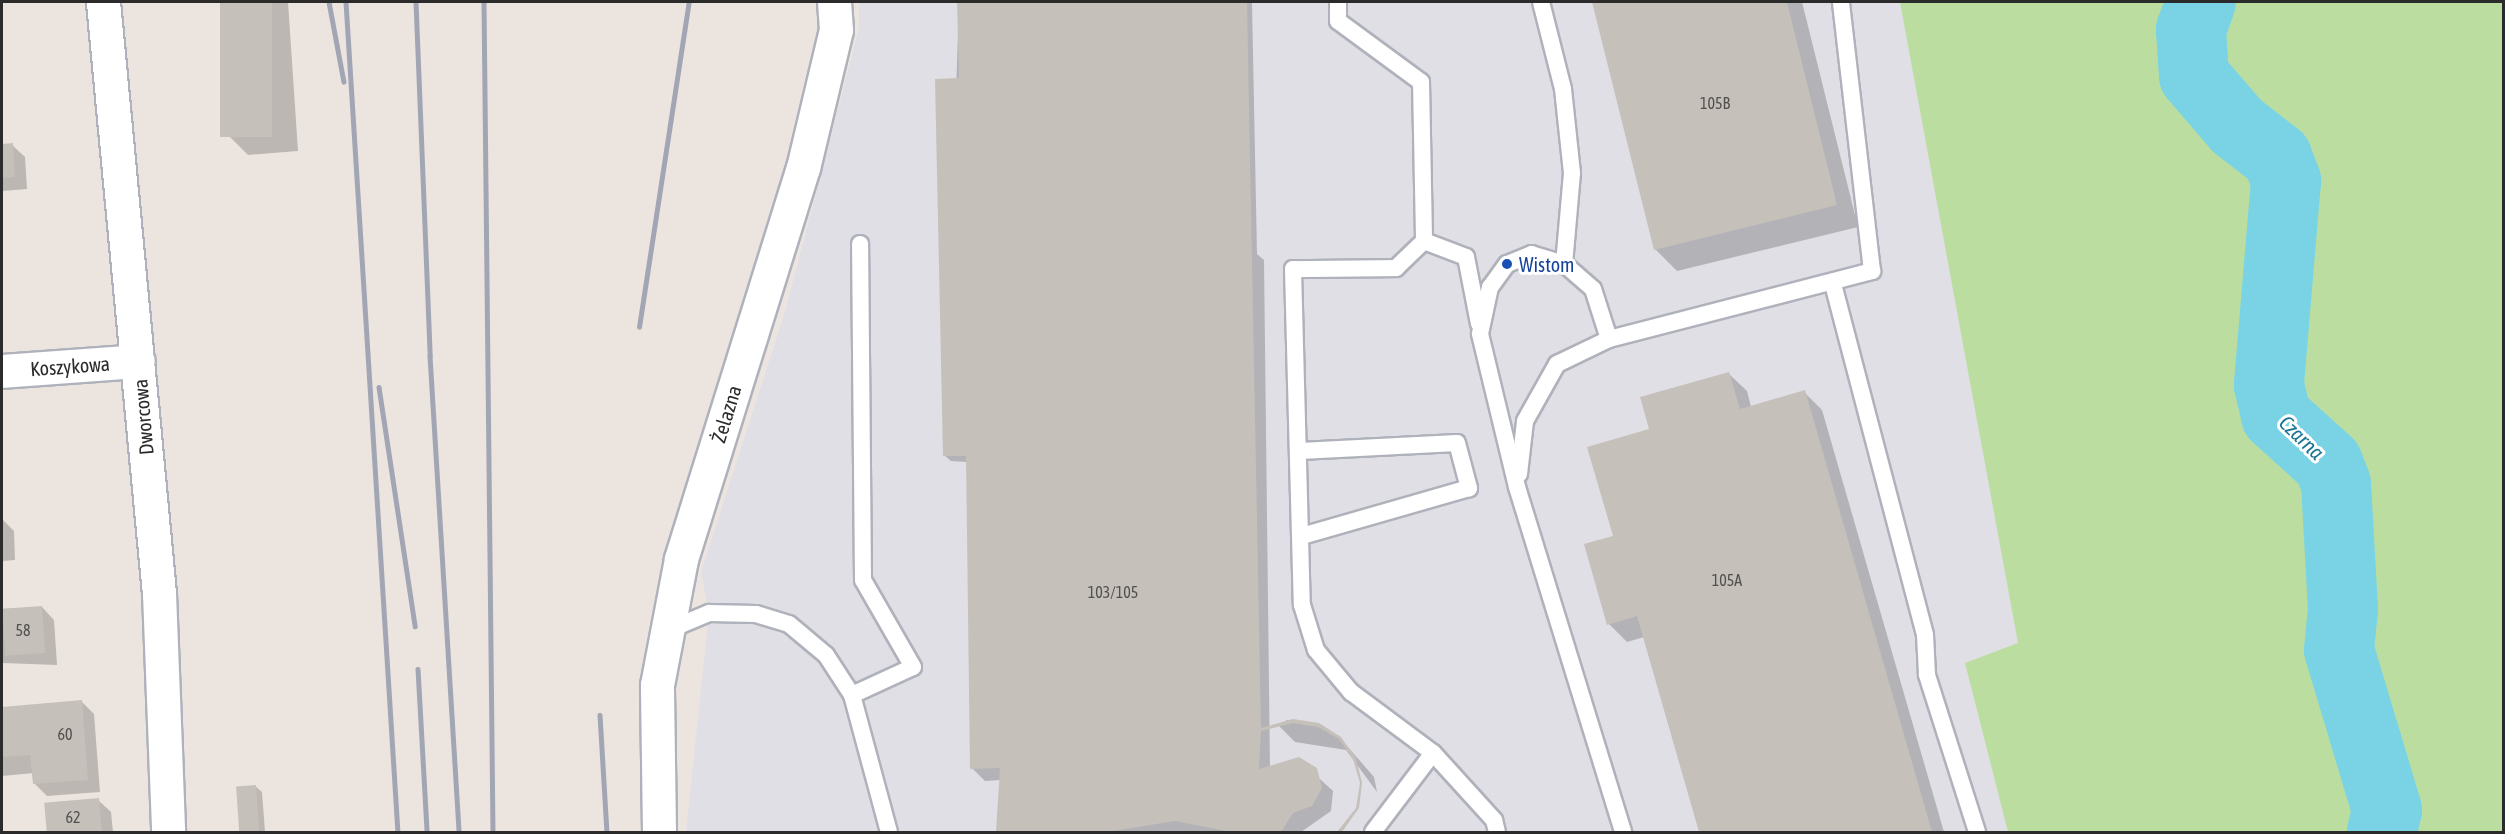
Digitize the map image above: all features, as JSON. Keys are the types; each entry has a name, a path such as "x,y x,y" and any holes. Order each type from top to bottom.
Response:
{"street":[{"name":"Dworcowa","path":"103,2 159,593 168,832"},
{"name":"Żelazna","path":"659,832 657,685 681,559 803,168 836,30 834,2"},
{"name":"Koszykowa","path":"2,370 138,361"}],"lane":[{"path":"1338,2 1338,21 1421,82 1424,241 1396,268 1293,269 1300,451 1302,605 1316,650 1351,692 1433,753 1494,820 1497,832"},
{"path":"1541,2 1563,89 1572,173 1564,264"},
{"path":"1517,487 1525,421 1557,364 1609,339 1833,284 1872,272 1841,2"},
{"path":"1424,241 1466,257 1480,334 1517,487 1623,832"},
{"path":"852,694 913,667 863,580 861,244"},
{"path":"1480,334 1490,287 1507,264 1532,254 1564,264 1593,290 1609,339"},
{"path":"1833,284 1925,635 1927,675 1977,832"},
{"path":"1300,451 1457,443 1469,488 1302,536"},
{"path":"666,631 730,611 789,624 826,655 852,694 889,832"},
{"path":"1373,832 1433,753"}],"shaded area":[{"path":"859,2 2503,2 2503,832 686,832 709,613 701,572 785,312 859,28"}],"green space":[{"path":"1900,2 2503,2 2503,832 2008,832 1965,663 2018,643"}],"building":[{"path":"220,2 272,2 272,137 220,137"},
{"path":"957,2 1247,2 1261,728 1293,719 1319,723 1341,737 1356,758 1362,783 1359,808 1342,832 1337,832 1356,808 1360,783 1353,759 1339,739 1318,727 1293,723 1261,731 1259,769 1299,757 1317,768 1322,788 1312,806 1293,813 1281,832 1232,832 1175,821 1107,832 996,832 1000,768 970,769 966,456 943,456 935,79 959,78"},
{"path":"1592,2 1787,2 1837,205 1654,250"},
{"path":"13,143 15,177 2,178 2,144"},
{"path":"1729,372 1740,409 1805,390 1932,832 1699,832 1637,616 1607,625 1584,544 1613,536 1587,447 1649,429 1640,397"},
{"path":"42,606 45,653 5,656 2,609"},
{"path":"82,700 88,780 33,784 30,755 2,757 2,707"},
{"path":"256,785 259,831 239,832 236,786"},
{"path":"99,798 102,832 47,832 44,803"}],"waterway":[{"name":"Czarna","path":"2201,2 2191,30 2194,76 2237,126 2277,157 2286,181 2269,385 2276,416 2328,463 2336,484 2343,609 2339,650 2387,810 2382,832"}],"railway":[{"path":"329,2 344,82"},
{"path":"346,2 398,832"},
{"path":"416,2 430,356 459,832"},
{"path":"484,2 493,832"},
{"path":"639,327 689,2"},
{"path":"379,387 415,626"},
{"path":"418,669 427,832"},
{"path":"600,715 607,832"}],"place":[{"name":"Wistom","path":"1507,264"}]}
